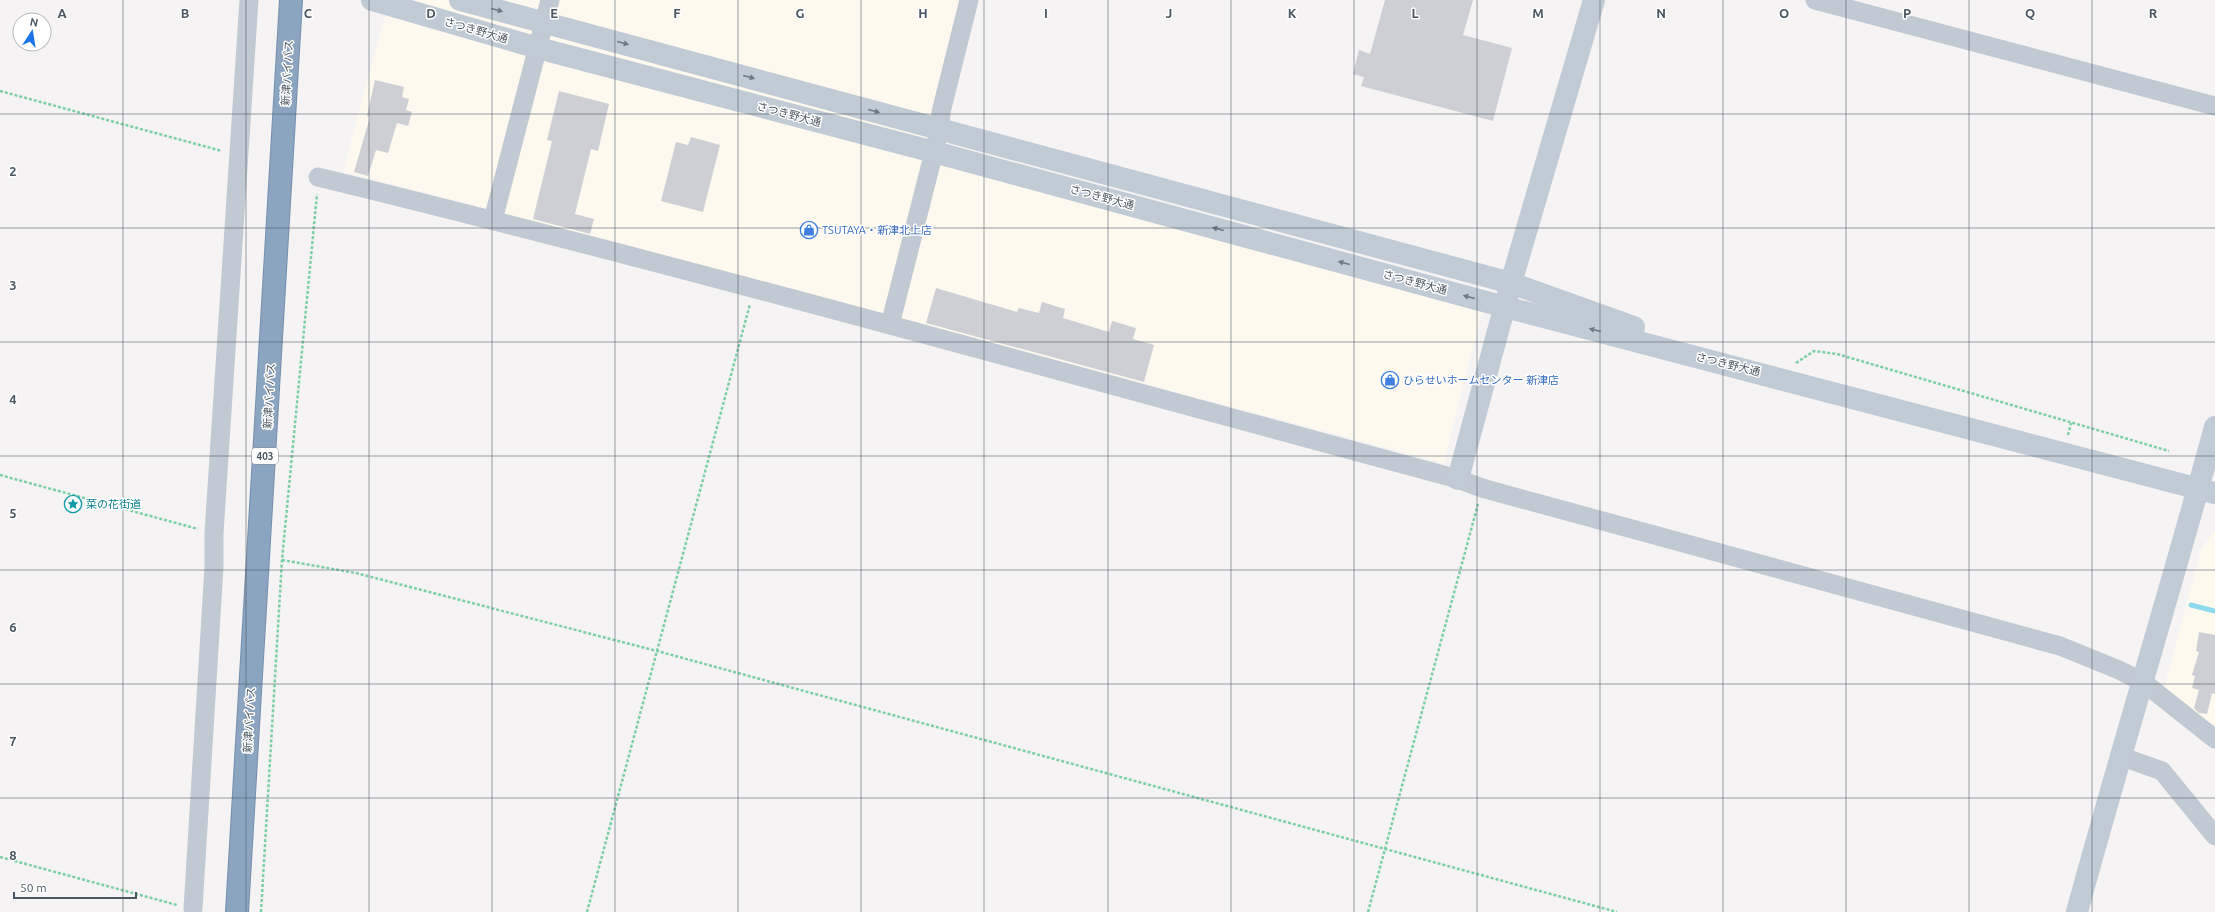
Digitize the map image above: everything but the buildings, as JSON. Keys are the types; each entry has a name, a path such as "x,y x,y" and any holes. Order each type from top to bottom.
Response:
{"highway":[{"name":"新津バイパス","path":"237,912 291,0"}],"street":[{"path":"193,909 214,567 214,533 249,0"},
{"name":"さつき野大通","path":"372,0 538,48 934,152 1505,307 1768,374"},
{"name":"さつき野大通","path":"460,0 940,128 1511,283 1768,374"},
{"path":"493,220 550,0"},
{"path":"890,325 940,128 941,112 969,0"},
{"path":"1458,479 1511,283 1594,0"},
{"path":"1815,0 2215,106"},
{"path":"318,177 493,220 890,325 1458,479 1482,488 2060,646 2119,670 2142,682 2215,739"},
{"path":"1768,374 2207,490"},
{"path":"2077,912 2142,682 2207,490 2215,427"},
{"path":"2120,756 2162,771 2215,836"}],"path":[{"path":"0,91 239,155"},
{"path":"261,912 282,560 318,177"},
{"path":"587,912 754,290"},
{"path":"1790,380 1795,364 1814,351 1838,354 2169,451"},
{"path":"0,475 214,533"},
{"path":"1368,912 1482,488"},
{"path":"282,560 356,573 657,651 1616,912"},
{"path":"0,857 193,909"}],"shaded area":[{"path":"389,0 961,0 921,159 1482,312 1444,463 343,171"},
{"path":"2215,530 2215,733 2163,692 2201,550"}],"waterway":[{"path":"2191,605 2215,611"}],"place":[{"name":"TSUTAYA・新津北上店","path":"809,230"},
{"name":"ひらせいホームセンター 新津店","path":"1390,380"},
{"name":"菜の花街道","path":"73,504"}]}
